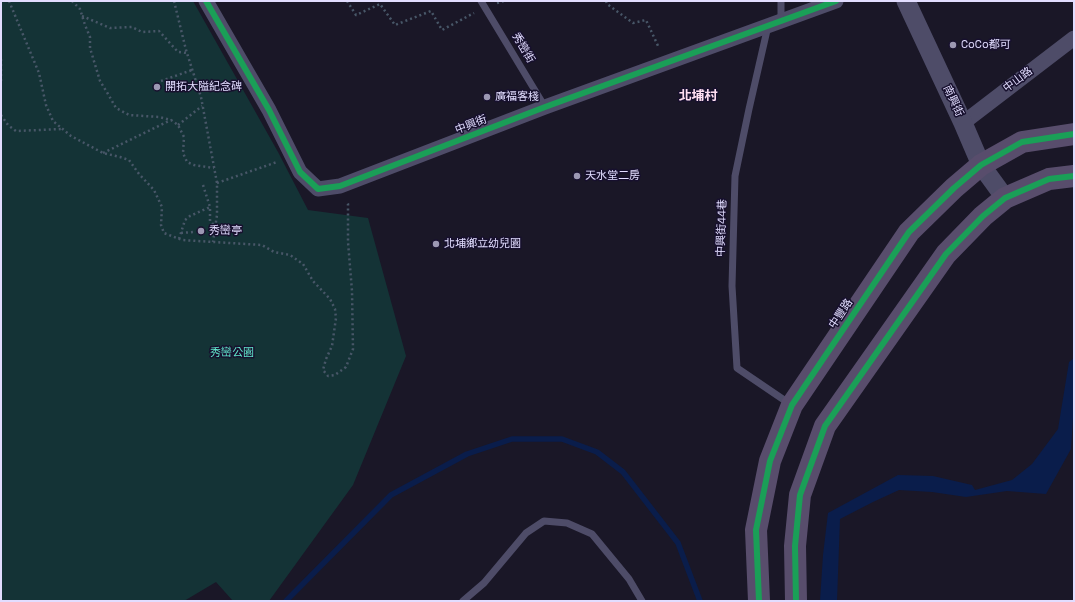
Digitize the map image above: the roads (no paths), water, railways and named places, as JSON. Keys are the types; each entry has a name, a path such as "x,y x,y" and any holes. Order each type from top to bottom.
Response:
{"main road":[{"name":"中豐路","path":"759,601 756,530 770,461 792,405 908,232 954,188 981,166 1022,142 1074,134"},
{"path":"796,601 795,546 800,495 825,426 946,254 983,216 1005,198 1049,180 1074,176"}],"street":[{"name":"中興街","path":"206,1 269,110 300,172 318,189 340,186 545,107 836,1"},
{"name":"南興街","path":"906,1 963,122 981,166 1005,198"},
{"name":"中山路","path":"963,122 1074,38"}],"lane":[{"path":"775,23 781,1"},
{"name":"秀巒街","path":"484,4 545,107"},
{"name":"中興街44巷","path":"775,23 749,109 735,176 732,286 737,368 792,405"},
{"path":"463,601 484,583 526,533 544,521 567,523 592,534 629,579 642,601"}],"water":[{"path":"1074,358 1074,403 1071,449 1046,494 1007,491 966,497 932,492 899,490 873,502 840,519 837,601 820,601 828,513 898,475 933,476 972,485 975,490 1012,480 1032,464 1058,429 1069,362"}],"waterway":[{"path":"286,601 391,495 467,454 512,439 562,439 597,452 623,472 678,543 700,601"}],"place":[{"name":"CoCo都可","path":"953,45"},
{"name":"開拓大隘紀念碑","path":"157,87"},
{"name":"廣福客棧","path":"487,97"},
{"name":"天水堂二房","path":"577,176"},
{"name":"秀巒亭","path":"201,231"},
{"name":"北埔鄉立幼兒園","path":"436,244"}],"district":[{"name":"北埔村","path":"698,96"}],"park label":[{"name":"秀巒公園","path":"232,353"}]}
